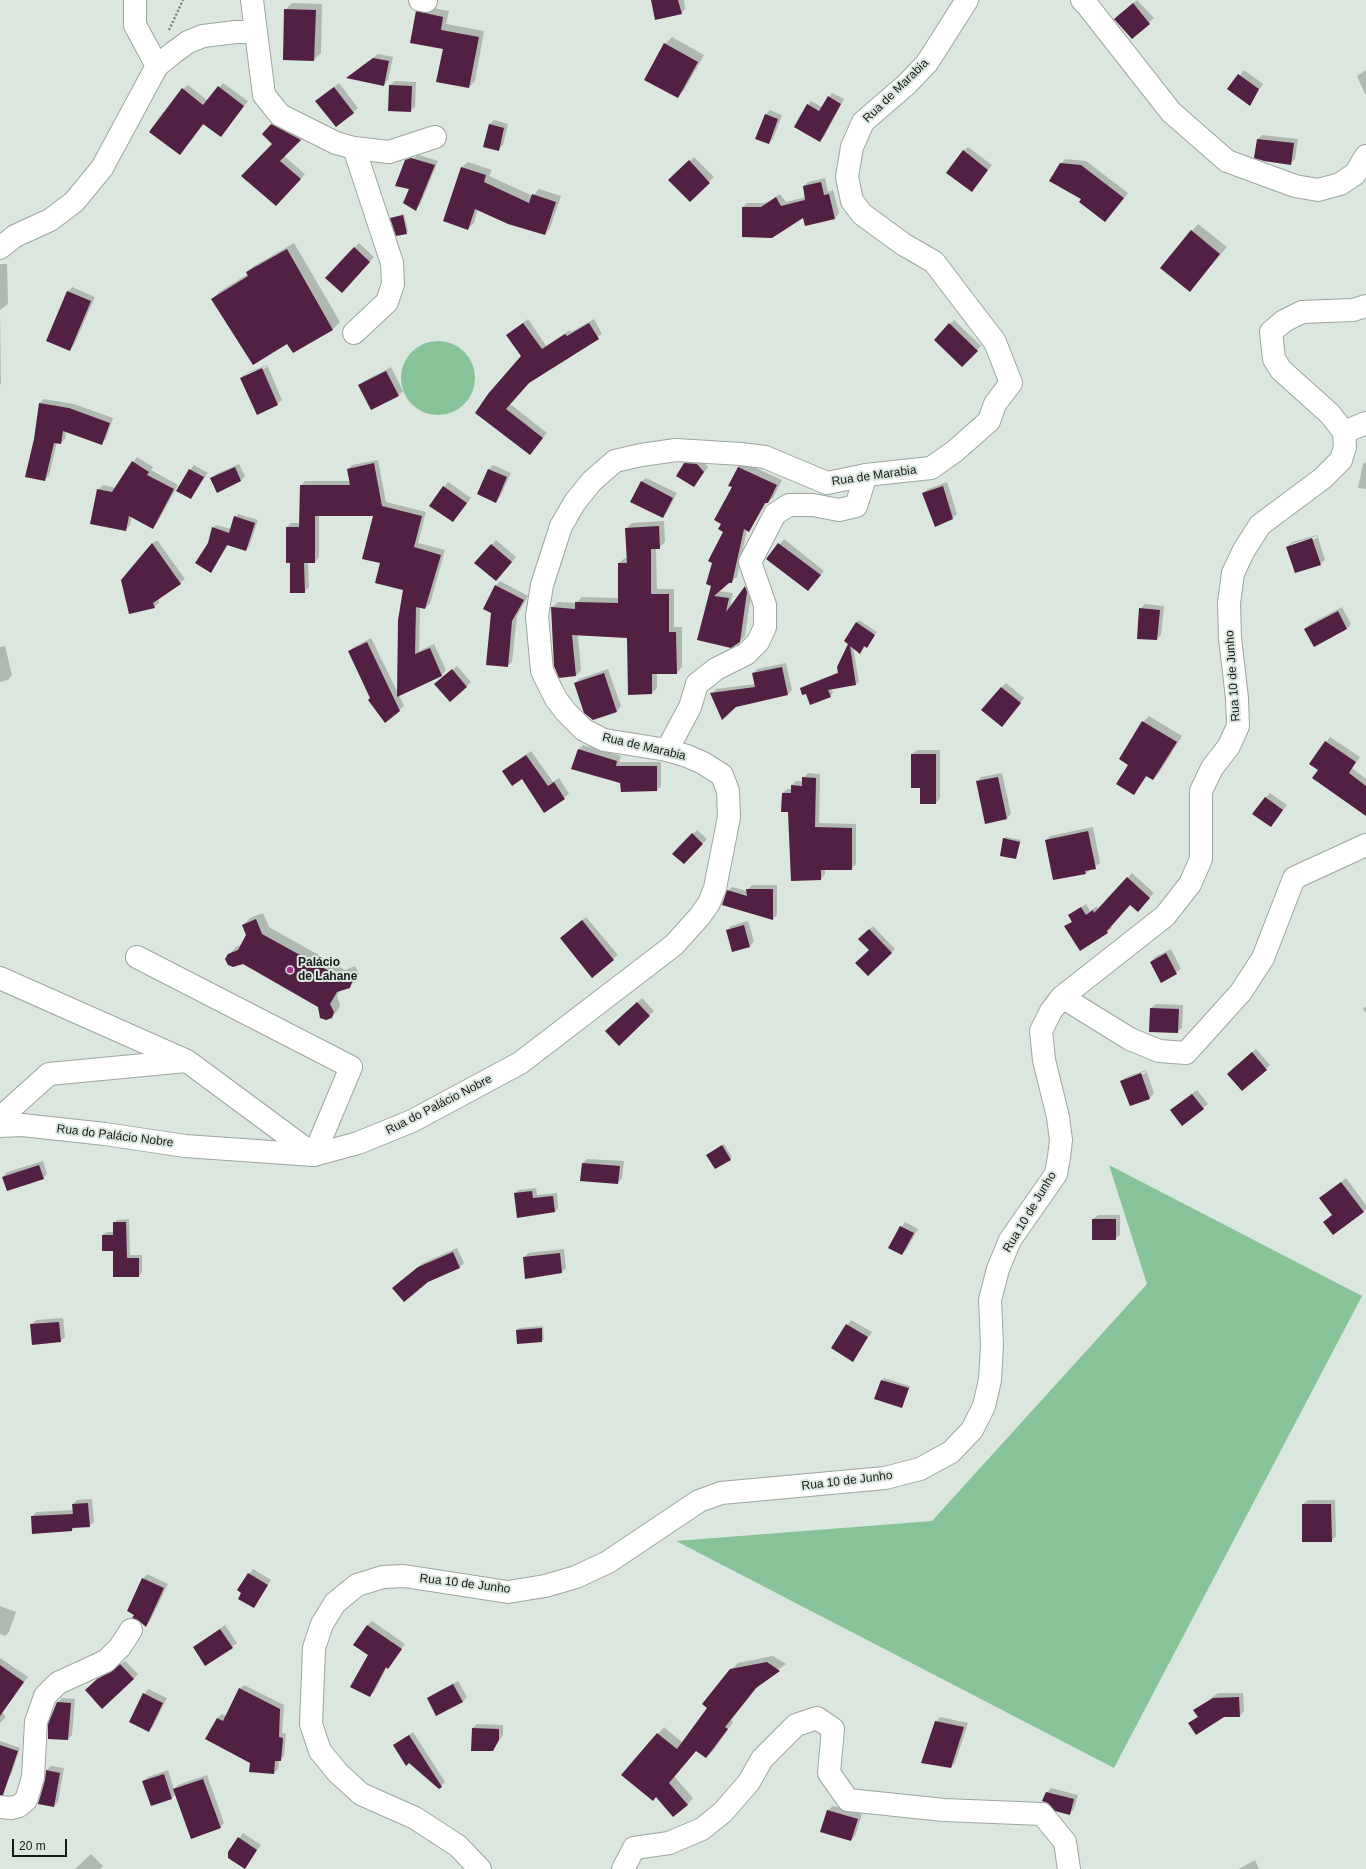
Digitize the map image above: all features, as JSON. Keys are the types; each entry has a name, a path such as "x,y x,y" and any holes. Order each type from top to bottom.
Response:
{"main road":[{"path":"135,0 135,25 157,66"},
{"path":"252,0 264,95 280,115 336,143 354,148 390,152 435,138"},
{"name":"Rua de Marabia","path":"715,888 729,817 728,791 722,775 703,763 667,750 604,740 584,730 556,699 542,671 537,616 542,585 561,526 575,502 592,481 615,461 641,455 676,450 741,454 765,457 827,483 866,475 930,468 955,451 989,421 995,404 1011,383 996,342 934,262 903,244 862,214 852,201 847,177 852,147 863,122 907,84 928,63 966,0"},
{"path":"1082,0 1171,112 1227,161 1295,186 1318,190 1340,184 1355,174 1366,156"},
{"path":"0,248 15,236 50,220 74,202 102,168 157,66 188,42 203,36 236,32 256,32"},
{"path":"354,148 392,263 392,284 387,302 354,333"},
{"path":"1366,306 1353,310 1302,312 1284,321 1271,332 1274,359 1281,370 1330,414 1344,432 1366,423"},
{"name":"Rua 10 de Junho","path":"480,1869 458,1846 415,1818 361,1794 338,1773 320,1751 311,1724 314,1648 322,1624 335,1603 357,1585 383,1578 404,1576 508,1592 545,1586 576,1577 608,1562 699,1501 721,1493 884,1478 920,1469 951,1452 972,1430 984,1406 990,1380 992,1345 990,1300 998,1269 1010,1240 1056,1174 1061,1140 1058,1117 1044,1060 1042,1030 1051,1011 1062,996 1165,916 1190,884 1201,859 1201,791 1212,768 1229,746 1238,726 1237,698 1230,638 1229,603 1233,573 1244,550 1260,525 1323,478 1341,460 1345,447 1344,432"},
{"path":"667,750 685,718 697,684 716,670 746,654 761,637 765,627 765,605 750,562 775,514 789,505 813,505 839,510 856,506 866,475"},
{"path":"1062,996 1130,1039 1159,1051 1186,1053 1241,992 1263,958 1294,878 1366,845"},
{"name":"Rua do Palácio Nobre","path":"0,1126 22,1125 105,1134 185,1146 314,1155 358,1143 412,1121 520,1063 674,945 700,916 709,902 715,888"},
{"path":"0,978 187,1061 314,1155 351,1067 137,957"},
{"path":"0,1118 49,1074 187,1061"},
{"path":"0,1807 11,1808 19,1806 26,1800 30,1791 36,1722 45,1696 58,1684 106,1661 120,1647 131,1630"},
{"path":"623,1869 634,1848 669,1843 702,1829 723,1812 749,1782 762,1759 796,1725 817,1718 833,1729 829,1774 848,1800 944,1810 1042,1814 1065,1842 1069,1869"}],"green space":[{"path":"431,341 445,341 459,347 469,357 475,371 473,392 469,399 459,409 445,415 431,415 417,409 407,399 401,385 401,371 407,357 417,347"},
{"path":"1109,1165 1362,1296 1114,1768 676,1541 932,1521 1147,1284"}],"building":[{"path":"651,0 678,0 682,14 655,20"},
{"path":"1133,3 1150,24 1132,39 1114,19"},
{"path":"284,9 316,10 314,61 283,60"},
{"path":"416,11 443,17 441,30 479,37 469,88 436,82 443,49 410,43"},
{"path":"664,43 698,62 678,98 644,80"},
{"path":"373,58 389,61 384,86 346,78"},
{"path":"1238,74 1259,89 1250,106 1227,89"},
{"path":"389,85 412,86 411,112 388,111"},
{"path":"218,86 244,106 221,137 203,124 180,155 149,132 182,88 203,105"},
{"path":"334,87 354,113 336,127 315,101"},
{"path":"828,96 841,104 820,142 794,127 807,104 819,111"},
{"path":"765,114 778,119 769,144 755,139"},
{"path":"271,124 301,140 280,161 301,179 276,206 241,176 272,144 262,134"},
{"path":"489,124 504,128 499,151 483,147"},
{"path":"1257,139 1294,143 1291,165 1254,158"},
{"path":"963,150 988,170 972,192 946,173"},
{"path":"411,158 435,165 416,211 403,203 409,189 395,186 405,160"},
{"path":"689,160 710,183 690,202 668,180"},
{"path":"1060,163 1081,165 1124,198 1105,222 1079,202 1081,199 1049,181"},
{"path":"461,167 486,175 484,182 529,203 532,194 556,202 545,235 508,224 475,209 468,230 443,221"},
{"path":"821,182 824,195 829,194 835,219 805,226 803,218 772,238 742,237 742,207 761,207 776,197 781,206 805,200 803,186"},
{"path":"403,215 407,234 396,236 390,218"},
{"path":"1191,230 1220,254 1190,292 1160,268"},
{"path":"354,247 370,262 342,293 325,278"},
{"path":"287,249 333,330 293,353 287,344 253,365 211,299 248,276 246,272"},
{"path":"67,291 91,301 70,351 46,341"},
{"path":"523,323 542,349 565,334 567,336 589,323 599,339 529,383 506,409 543,438 530,455 475,413 488,394 521,356 506,335"},
{"path":"949,323 978,351 962,367 934,340"},
{"path":"262,368 278,405 257,415 240,378"},
{"path":"386,371 399,396 371,410 358,385"},
{"path":"39,403 69,408 110,423 102,445 63,431 61,444 54,443 45,481 25,477 34,439"},
{"path":"132,461 149,472 147,475 174,489 153,529 129,516 126,531 90,524 97,489 112,492"},
{"path":"374,463 382,506 422,516 414,547 441,555 425,609 416,607 415,654 430,648 442,676 397,697 398,620 403,590 375,583 380,563 362,559 373,516 315,516 315,563 304,563 305,593 290,593 290,563 286,563 286,527 299,527 300,485 350,485 347,469"},
{"path":"684,463 697,464 704,472 694,487 676,476"},
{"path":"235,467 241,481 217,493 210,478"},
{"path":"738,467 777,485 768,503 765,503 749,532 744,529 732,583 729,583 714,596 729,598 726,612 745,586 747,592 740,642 731,648 697,640 711,586 706,584 712,563 708,561 723,532 718,529 721,524 714,520 732,487 728,486"},
{"path":"189,469 204,477 191,499 176,491"},
{"path":"488,469 507,477 496,503 477,494"},
{"path":"641,481 673,498 663,518 630,502"},
{"path":"443,486 467,503 453,522 429,506"},
{"path":"943,486 953,519 935,527 922,493"},
{"path":"234,516 255,523 246,551 227,545 211,573 195,563 208,543 212,527 229,533"},
{"path":"659,526 660,549 651,549 651,594 669,594 669,632 676,632 677,674 652,674 652,694 628,695 627,638 572,635 576,676 559,678 554,666 551,607 575,609 575,602 618,603 618,563 627,563 625,528"},
{"path":"1312,538 1321,565 1295,573 1286,547"},
{"path":"152,543 181,584 153,603 155,608 129,614 121,580"},
{"path":"778,543 821,575 808,591 766,559"},
{"path":"491,544 512,562 496,581 474,563"},
{"path":"495,585 524,600 512,621 508,667 486,665 491,613 483,609"},
{"path":"1139,608 1160,610 1157,640 1137,639"},
{"path":"1338,611 1347,629 1314,647 1304,629"},
{"path":"856,622 875,635 867,648 864,646 860,654 850,646 856,685 828,690 831,697 810,705 806,694 802,695 800,688 838,673 837,667 848,644 844,641"},
{"path":"367,642 400,711 385,723 368,700 370,698 348,651"},
{"path":"782,667 788,695 736,707 722,720 710,693 755,687 752,673"},
{"path":"452,669 467,687 450,702 434,684"},
{"path":"604,673 617,712 593,720 584,713 574,683"},
{"path":"1001,687 1021,703 1002,727 981,710"},
{"path":"1142,721 1177,742 1153,780 1146,776 1134,795 1116,784 1128,765 1119,759"},
{"path":"1325,741 1356,762 1349,773 1366,786 1366,816 1312,778 1318,770 1309,764"},
{"path":"578,749 617,761 616,766 657,766 657,791 621,792 620,783 571,769"},
{"path":"911,754 936,754 936,804 920,804 920,788 911,788"},
{"path":"526,755 548,786 554,782 565,799 544,813 522,779 512,786 502,771"},
{"path":"802,777 816,778 815,827 852,828 852,870 821,870 821,880 791,881 788,812 781,812 782,793 791,793 791,785 802,786"},
{"path":"998,777 1007,819 985,824 976,781"},
{"path":"1265,797 1283,810 1271,827 1252,814"},
{"path":"1088,831 1096,869 1085,871 1086,874 1053,880 1045,840"},
{"path":"692,833 703,844 684,864 672,854"},
{"path":"1003,838 1020,842 1016,859 1000,856"},
{"path":"1127,877 1150,898 1138,912 1130,905 1107,931 1108,933 1080,951 1064,926 1072,922 1068,915 1081,907 1086,915 1093,910 1094,913"},
{"path":"746,889 773,889 773,920 722,905 727,890 747,896"},
{"name":"Palácio de Lahane","path":"256,919 262,934 338,976 348,972 352,982 350,988 337,992 330,1004 334,1012 332,1018 326,1020 320,1018 318,1007 243,964 233,967 228,965 225,959 228,954 238,950 246,935 242,925"},
{"path":"582,920 614,960 592,978 560,938"},
{"path":"744,925 750,947 732,952 726,930"},
{"path":"869,929 892,953 868,976 855,963 869,950 858,939"},
{"path":"1166,953 1177,974 1161,983 1150,962"},
{"path":"637,1002 650,1016 619,1046 605,1031"},
{"path":"1150,1008 1179,1009 1178,1033 1149,1032"},
{"path":"1252,1052 1267,1070 1242,1091 1227,1074"},
{"path":"1141,1073 1150,1099 1130,1106 1120,1081"},
{"path":"1192,1094 1204,1109 1182,1126 1170,1110"},
{"path":"722,1145 731,1160 715,1169 706,1155"},
{"path":"582,1163 620,1166 618,1184 580,1181"},
{"path":"39,1165 44,1179 7,1191 2,1177"},
{"path":"1341,1182 1364,1212 1333,1235 1323,1222 1332,1215 1319,1198"},
{"path":"532,1191 533,1198 553,1196 555,1212 517,1218 514,1193"},
{"path":"1092,1219 1116,1219 1116,1240 1092,1240"},
{"path":"113,1222 126,1222 127,1258 139,1258 139,1277 113,1277 113,1251 102,1251 102,1235 113,1235"},
{"path":"900,1226 914,1233 902,1255 888,1248"},
{"path":"453,1252 460,1268 428,1282 404,1302 392,1288 418,1267"},
{"path":"560,1253 562,1273 525,1279 523,1257"},
{"path":"59,1322 61,1342 32,1345 30,1324"},
{"path":"846,1324 868,1337 853,1362 831,1348"},
{"path":"542,1328 542,1342 517,1344 516,1330"},
{"path":"881,1380 909,1388 902,1408 874,1399"},
{"path":"88,1503 90,1527 72,1528 72,1531 32,1534 31,1516 73,1514 72,1504"},
{"path":"1302,1504 1331,1504 1332,1542 1302,1542"},
{"path":"248,1573 268,1585 254,1608 238,1599 241,1593 237,1590"},
{"path":"142,1578 164,1588 146,1627 138,1620 132,1618 134,1615 127,1611"},
{"path":"367,1625 402,1649 388,1669 386,1667 370,1697 350,1687 368,1655 353,1645"},
{"path":"220,1629 233,1648 205,1666 193,1647"},
{"path":"767,1662 780,1671 756,1688 725,1727 728,1729 706,1758 696,1751 669,1783 688,1805 673,1817 656,1797 653,1801 621,1775 657,1733 677,1749 707,1708 702,1704 730,1669"},
{"path":"120,1664 134,1679 102,1709 85,1690 97,1679 111,1672"},
{"path":"0,1665 24,1682 0,1716"},
{"path":"453,1684 463,1702 436,1716 427,1698"},
{"path":"239,1688 280,1709 279,1737 283,1738 281,1761 275,1761 274,1774 249,1772 250,1763 205,1739 217,1718 223,1721"},
{"path":"143,1693 163,1703 149,1732 129,1722"},
{"path":"1239,1697 1240,1717 1224,1717 1196,1735 1188,1723 1198,1717 1193,1710 1213,1698"},
{"path":"57,1702 71,1703 68,1740 48,1739 48,1724"},
{"path":"935,1721 964,1727 951,1768 921,1763"},
{"path":"472,1728 499,1729 499,1740 493,1751 471,1751"},
{"path":"409,1735 442,1787 439,1789 409,1763 406,1766 393,1745"},
{"path":"0,1745 18,1751 3,1795 0,1795"},
{"path":"46,1770 60,1773 54,1807 38,1804 45,1780"},
{"path":"164,1774 172,1799 151,1806 142,1781"},
{"path":"203,1779 221,1828 191,1839 173,1789"},
{"path":"1046,1792 1074,1799 1070,1815 1055,1811 1048,1803 1042,1801"},
{"path":"827,1810 858,1819 851,1841 820,1832"},
{"path":"238,1837 257,1850 245,1869 228,1858 228,1852"}],"place":[{"name":"Palácio de Lahane","path":"290,970"}]}
